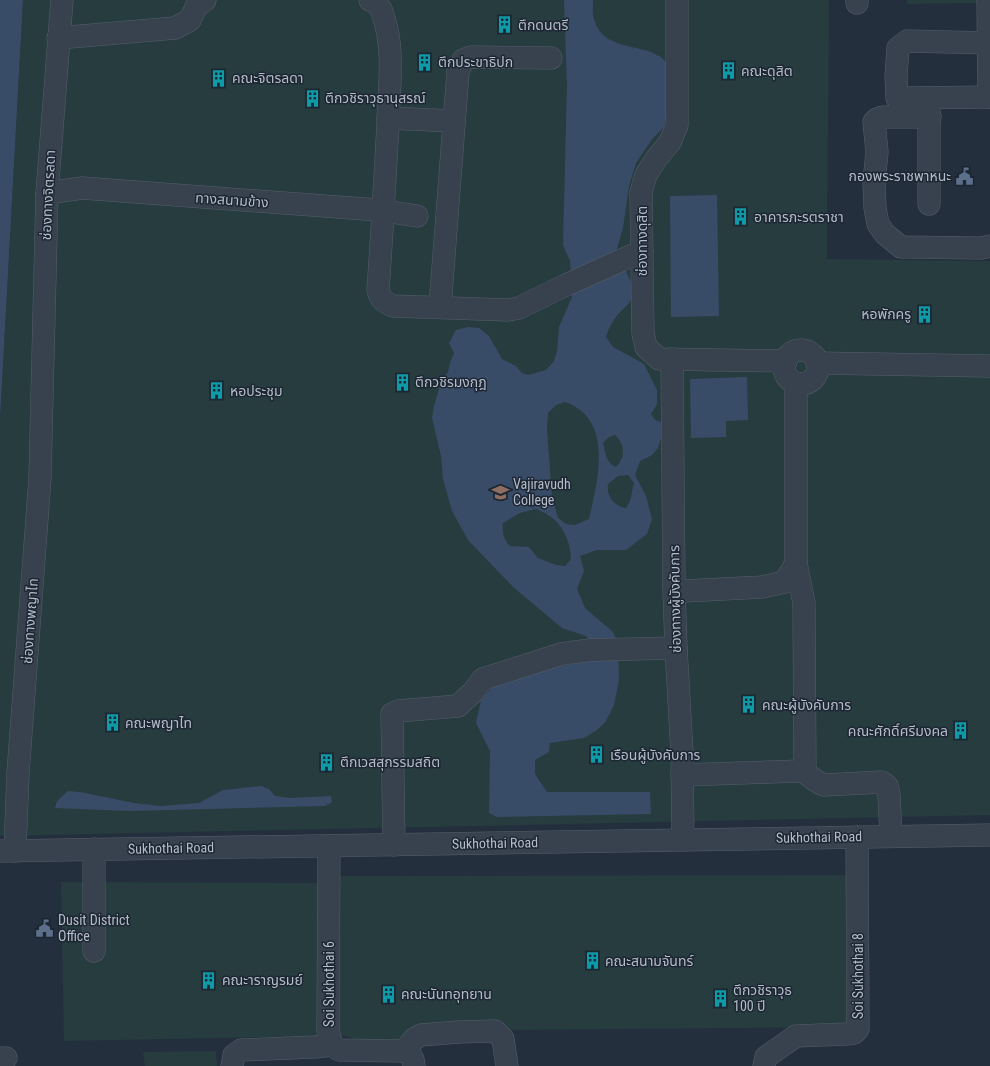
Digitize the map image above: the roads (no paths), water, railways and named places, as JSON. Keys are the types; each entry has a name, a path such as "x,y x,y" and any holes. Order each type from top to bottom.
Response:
{"street":[{"name":"ช่องทางจิตรลดา","path":"43,391 47,193 62,0"},
{"path":"58,38 175,28 190,20 196,7 205,0"},
{"path":"370,0 377,3 383,14 387,29 391,61 384,211 378,290 380,298 393,306 508,310 519,308 566,285 634,255"},
{"name":"ช่องทางดุสิต","path":"677,0 677,125 670,142 656,159 646,175 642,192 634,255 642,333 646,347 659,359 786,361"},
{"path":"988,0 989,97 877,119 874,122 877,152 874,182 875,208 878,224 885,234 901,247 981,248 990,246"},
{"path":"930,108 897,98 896,76 898,48 907,41 989,43"},
{"path":"440,308 458,72 463,60 471,57 551,58"},
{"path":"930,108 930,204"},
{"path":"388,118 454,121"},
{"name":"ทางสนามข้าง","path":"47,193 82,188 384,211 416,216"},
{"path":"804,351 813,356 817,363 818,371 812,380 802,384 796,383 791,381 785,372 786,361 793,353 804,351"},
{"name":"ช่องทางผู้บังคับการ","path":"672,359 674,587 682,775 683,839"},
{"path":"817,363 990,366"},
{"path":"796,383 796,563 804,603 805,773"},
{"name":"ช่องทางพญาไท","path":"8,851 18,773 40,478 43,391"},
{"path":"674,587 685,591 762,587 785,582 796,563"},
{"path":"394,845 392,714 398,711 458,706 473,692 483,679 560,654 590,650 676,648"},
{"path":"682,775 801,770 817,782 824,785 882,782 887,786 889,794 891,836"},
{"name":"Sukhothai Road","path":"8,851 990,835"},
{"name":"Soi Sukhothai 8","path":"764,1066 766,1057 796,1036 847,1034 854,1033 858,1029 857,837"},
{"name":"Soi Sukhothai 6","path":"328,846 328,1031 332,1045 339,1050 402,1051 411,1057 414,1039 421,1035 495,1031 503,1038 508,1066"},
{"path":"94,849 94,951"},
{"path":"232,1066 234,1055 241,1050 332,1045"}],"water":[{"path":"0,0 23,0 0,419"},
{"path":"564,0 593,0 594,19 600,31 608,39 619,44 653,53 662,58 669,67 667,116 663,128 653,138 636,163 629,186 623,228 617,249 635,292 630,302 613,322 606,337 613,347 644,364 657,390 657,404 651,414 654,419 662,423 661,438 658,448 652,455 640,461 635,475 646,496 652,519 647,534 626,550 597,550 580,556 584,571 577,589 585,608 613,632 618,643 619,680 614,705 606,721 597,730 584,738 550,743 549,752 535,760 535,774 547,792 650,792 651,814 497,817 489,813 490,751 476,723 481,700 494,686 534,671 589,661 593,643 586,636 562,628 513,587 468,540 452,511 443,479 441,456 432,418 441,382 448,372 454,353 449,343 456,330 468,327 479,328 489,336 502,359 516,366 522,373 528,375 546,370 554,361 557,351 559,327 572,297 570,261 563,245 567,86","holes":["565,402 580,410 591,422 596,436 599,452 596,487 589,519 575,525 566,524 558,518 552,497 547,429 548,413 556,405","615,435 621,442 622,446 623,455 616,467 610,463 604,450 603,443 609,437","628,475 634,483 630,501 626,508 615,503 608,493 608,484 618,476","536,509 558,523 568,540 571,553 571,559 565,566 556,565 538,558 529,547 510,546 504,535 503,523 520,513"]},
{"path":"717,195 719,316 671,317 670,196"},
{"path":"747,377 748,420 726,421 726,437 691,438 690,379"},
{"path":"261,786 269,789 275,796 290,798 331,796 332,802 325,806 130,811 55,808 57,801 68,791 134,803 161,806 199,803 223,790"}],"place":[{"name":"ตึกดนตรี","path":"505,25"},
{"name":"ตึกประขาธิปก","path":"425,62"},
{"name":"คณะดุสิต","path":"728,71"},
{"name":"คณะจิตรลดา","path":"219,78"},
{"name":"ตึกวชิราวุธานุสรณ์","path":"312,98"},
{"name":"กองพระราชพาหนะ","path":"964,176"},
{"name":"อาคารภะรตราชา","path":"741,217"},
{"name":"หอพักครู","path":"924,314"},
{"name":"ตึกวชิรมงกุฎ","path":"402,382"},
{"name":"หอประชุม","path":"217,391"},
{"name":"Vajiravudh College","path":"500,492"},
{"name":"คณะผู้บังคับการ","path":"749,705"},
{"name":"คณะพญาไท","path":"112,723"},
{"name":"คณะศักดิ์ศรีมงคล","path":"961,731"},
{"name":"เรือนผู้บังคับการ","path":"597,755"},
{"name":"ตึกเวสสุกรรมสถิต","path":"327,762"},
{"name":"Dusit District Office","path":"45,928"},
{"name":"คณะสนามจันทร์","path":"592,961"},
{"name":"คณะาราญรมย์","path":"209,980"},
{"name":"คณะนันทอุทยาน","path":"388,994"},
{"name":"ตึกวชิราวุธ 100 ปี","path":"720,998"}]}
